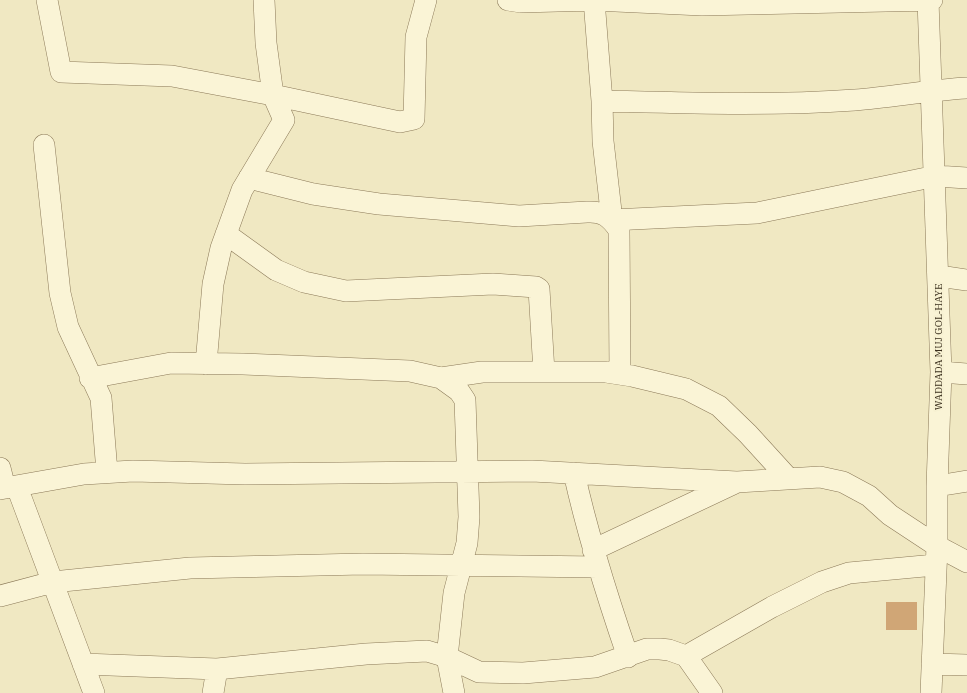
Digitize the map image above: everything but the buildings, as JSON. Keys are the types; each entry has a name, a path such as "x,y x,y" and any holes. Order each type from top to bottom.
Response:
{"street":[{"path":"47,0 61,72 172,76 273,95 400,122 414,119 416,37 426,0"},
{"path":"206,364 213,284 226,234 242,190 284,120 273,95 266,43 264,0"},
{"path":"508,0 521,2 594,0 702,5 932,0"},
{"path":"594,0 602,101 603,141 612,220"},
{"name":"WADDADA MUJ GOL-HAYE","path":"928,0 936,176 941,372 931,693"},
{"path":"602,101 735,104 848,100 932,90 967,88"},
{"path":"44,145 60,293 68,327 90,378 101,398 107,472"},
{"path":"612,220 758,213 936,176 967,178"},
{"path":"249,178 313,194 379,204 519,216 598,212 612,220 619,230 620,374"},
{"path":"226,234 276,270 304,282 346,291 493,284 539,289 544,372"},
{"path":"939,276 967,280"},
{"path":"90,378 171,363 410,371 441,378 482,372 620,374 686,390 719,406 748,434 789,479"},
{"path":"941,372 967,374"},
{"path":"441,378 459,391 465,400 468,470 469,517 467,543 454,593 447,657 454,693"},
{"path":"0,468 53,582 94,693"},
{"path":"8,488 84,474 134,471 245,474 468,470 532,471 737,482 820,477 843,482 869,496 936,556"},
{"path":"574,474 596,559 628,657"},
{"path":"937,486 967,481"},
{"path":"0,596 53,582 190,568 363,564 462,565 596,559 737,482"},
{"path":"686,656 772,607 822,582 849,573 936,556 967,562"},
{"path":"83,664 217,670 366,654 427,651 447,657 479,672 523,673 595,667 628,657 647,649 669,650 686,656 712,693"},
{"path":"932,664 967,665"},
{"path":"212,693 217,670"}]}
